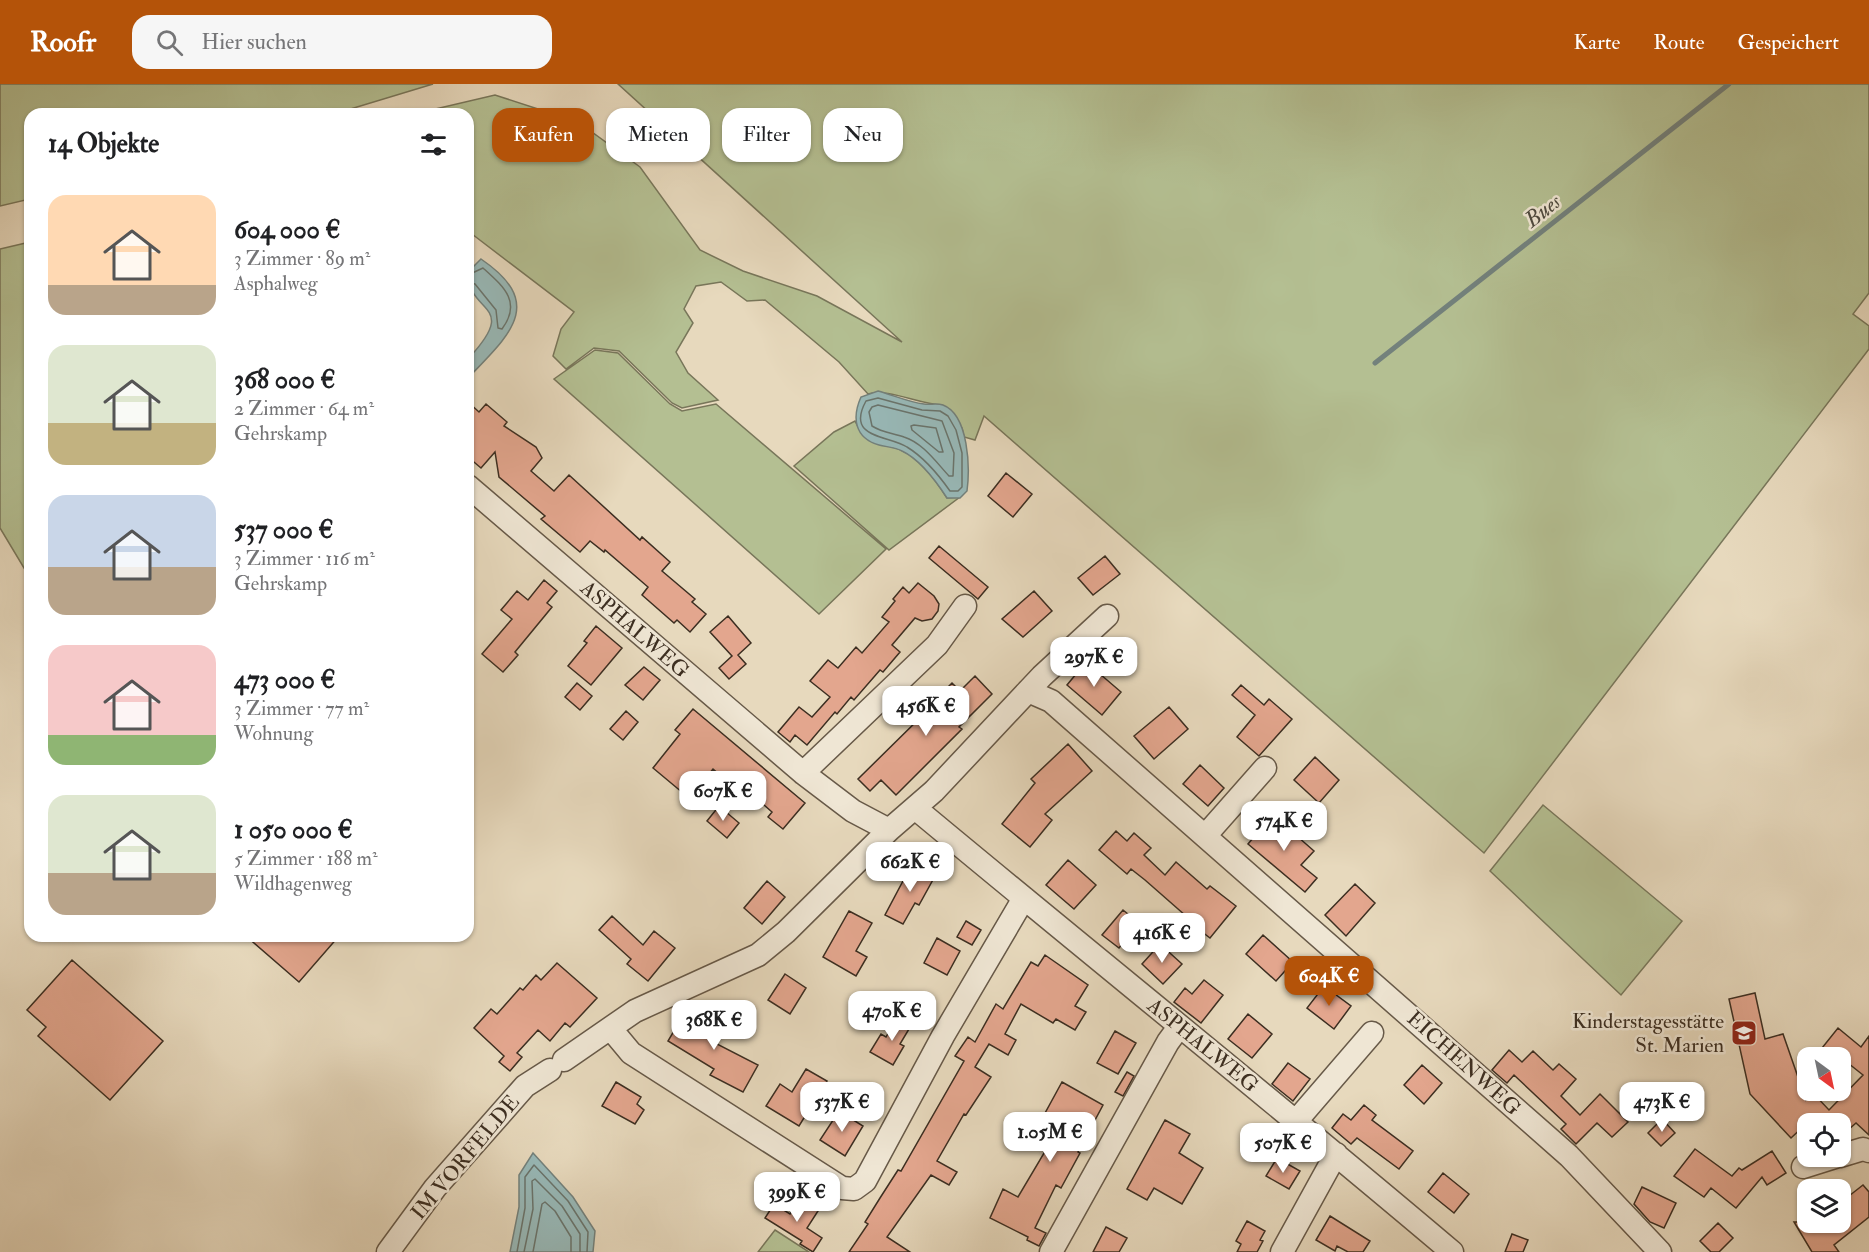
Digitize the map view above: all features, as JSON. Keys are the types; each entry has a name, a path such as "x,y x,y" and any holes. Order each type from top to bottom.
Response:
{"street":[{"name":"ASPHALWEG","path":"474,491 802,773 853,812 889,830"},
{"path":"802,773 937,645 965,606"},
{"path":"915,808 1029,691 1107,616"},
{"name":"EICHENWEG","path":"1029,691 1051,701 1569,1156 1660,1252"},
{"path":"1205,836 1264,768"},
{"name":"ASPHALWEG","path":"915,808 1179,1027 1297,1120 1452,1252"},
{"name":"IM VORFELDE","path":"388,1252 435,1188 525,1086 659,998 721,974 758,954 786,932 889,830 915,808"},
{"path":"611,1029 631,1053 842,1188 854,1189 865,1180 943,1036 1023,898"},
{"path":"1051,1252 1168,1042 1179,1027"},
{"path":"1297,1120 1372,1033"},
{"path":"1851,1152 1863,1149 1869,1151"},
{"path":"1282,1252 1336,1154"}],"green space":[{"path":"0,84 433,84 354,108 24,108 24,200 0,206"},
{"path":"618,84 1869,84 1869,293 1853,314 1869,326 1869,349 1484,853 984,416 975,440 964,437 962,428 942,405 885,393 868,394 839,362 765,300 747,301 721,282 696,286 684,309 693,323 676,352 688,373 718,400 682,408 672,403 619,351 594,348 566,369 553,356 561,329 574,312 474,236 474,108 440,108 495,95 535,108 492,108 492,162 594,162 594,134 606,142 606,162 633,162 640,167 700,250 743,271 817,296 902,342 704,162 710,162 710,108 644,108"},
{"path":"24,243 24,568 0,528 0,249"},
{"path":"595,350 618,353 670,404 682,411 716,404 886,549 819,614 554,379"},
{"path":"855,421 869,439 901,450 915,458 933,477 947,498 960,497 889,550 794,466 834,432"},
{"path":"1543,805 1682,921 1621,995 1490,871"},
{"path":"775,1230 809,1252 758,1252"}],"water":[{"path":"481,259 501,275 513,291 517,305 515,319 508,333 474,372 474,352 490,328 491,318 474,294 474,266"},
{"path":"878,391 918,403 943,405 952,411 963,431 968,456 967,491 960,498 947,498 928,472 909,455 871,442 860,432 856,412 861,397"},
{"path":"533,1153 573,1197 595,1231 593,1252 510,1252 519,1207 519,1175"}],"building":[{"path":"486,404 507,422 504,426 536,447 542,458 531,471 554,491 569,475 640,540 642,537 670,562 662,571 695,599 692,602 706,614 690,632 677,620 674,623 642,595 648,587 605,550 604,552 590,541 580,552 541,519 545,516 499,477 495,452 481,468 474,462 474,407 479,412"},
{"path":"1006,473 1032,494 1013,517 988,496"},
{"path":"939,546 988,587 978,599 929,558"},
{"path":"1105,556 1120,574 1093,595 1078,578"},
{"path":"544,580 557,591 547,603 552,607 515,652 518,655 503,672 482,654 512,619 501,610 517,591 528,600"},
{"path":"918,583 934,596 939,604 938,611 932,619 922,621 915,618 892,645 900,652 883,672 880,670 854,700 851,697 837,714 835,712 807,745 795,735 790,742 778,732 799,707 812,717 830,697 810,681 828,660 838,668 856,647 862,653 889,622 882,617 895,601 893,599 903,587 909,593"},
{"path":"1034,591 1052,611 1023,637 1002,619"},
{"path":"728,616 751,643 738,655 746,664 729,679 719,668 732,656 710,632"},
{"path":"596,626 622,648 591,685 568,666 587,643 584,641"},
{"path":"1086,662 1121,692 1102,715 1067,685"},
{"path":"644,667 660,680 643,700 625,685"},
{"path":"975,676 992,694 959,727 962,729 896,795 881,780 870,791 858,779 935,703 934,701 952,683 960,691"},
{"path":"577,683 592,696 580,710 565,697"},
{"path":"1241,685 1264,705 1269,699 1292,719 1259,756 1237,737 1255,715 1232,695"},
{"path":"1169,707 1188,729 1154,759 1134,736"},
{"path":"693,709 805,803 783,829 768,817 772,812 748,791 739,802 729,793 734,787 713,769 689,798 653,768 680,734 675,730"},
{"path":"626,711 638,722 623,740 610,729"},
{"path":"1068,744 1092,771 1045,814 1052,820 1030,847 1002,824 1035,783 1031,779"},
{"path":"1315,757 1339,780 1319,803 1294,780"},
{"path":"1200,765 1224,788 1208,806 1183,784"},
{"path":"719,806 739,823 727,838 707,821"},
{"path":"1273,815 1314,851 1301,865 1317,878 1305,892 1248,844"},
{"path":"1116,831 1127,841 1134,833 1151,848 1144,855 1165,875 1176,862 1207,889 1210,886 1236,906 1210,938 1184,918 1186,916 1145,880 1131,869 1127,874 1099,850"},
{"path":"1068,860 1096,885 1074,909 1046,885"},
{"path":"912,864 935,876 919,905 915,903 903,924 885,915"},
{"path":"767,881 785,897 762,924 744,908"},
{"path":"1355,884 1375,903 1346,936 1325,915"},
{"path":"1123,910 1139,923 1119,948 1102,935"},
{"path":"849,911 872,923 856,951 867,957 856,976 823,957"},
{"path":"612,916 643,945 654,931 675,948 648,981 627,964 631,959 599,930"},
{"path":"966,921 981,930 972,945 957,937"},
{"path":"1263,935 1293,962 1276,981 1246,954"},
{"path":"937,938 960,951 947,975 924,963"},
{"path":"253,942 334,942 299,982"},
{"path":"1160,944 1182,964 1163,984 1142,964"},
{"path":"1045,955 1088,985 1075,1006 1086,1012 1075,1030 1056,1019 1053,1023 1021,1004 1005,1034 1016,1040 1008,1055 989,1044 975,1067 991,1077 966,1115 964,1114 937,1161 957,1172 949,1185 931,1175 887,1237 910,1252 849,1252 868,1224 865,1222 880,1198 898,1170 901,1171 964,1061 955,1056 968,1037 975,1042 996,1004 1003,1009 1031,962 1038,966"},
{"path":"72,960 163,1041 110,1100 38,1036 46,1027 27,1010"},
{"path":"557,963 597,998 570,1027 565,1023 550,1041 538,1030 517,1053 522,1057 510,1071 499,1062 504,1056 474,1028 491,1009 497,1014 520,988 523,990 536,975 541,980"},
{"path":"785,974 806,988 790,1014 768,1000"},
{"path":"1204,980 1223,995 1201,1023 1174,1002 1185,988 1192,994"},
{"path":"1324,986 1351,1006 1334,1029 1307,1008"},
{"path":"1755,993 1765,1039 1783,1034 1797,1074 1797,1101 1821,1101 1829,1110 1838,1101 1851,1101 1851,1087 1863,1075 1851,1065 1851,1047 1823,1047 1838,1028 1861,1047 1869,1036 1869,1135 1856,1123 1851,1127 1851,1113 1797,1113 1797,1132 1791,1138 1750,1094 1729,999"},
{"path":"707,1011 725,1022 713,1042 758,1065 743,1092 710,1075 714,1069 668,1041 681,1019 696,1029"},
{"path":"1248,1014 1272,1034 1252,1058 1228,1039"},
{"path":"898,1016 912,1024 900,1044 904,1046 893,1065 870,1052 881,1034 886,1037"},
{"path":"1115,1031 1136,1043 1118,1074 1097,1063"},
{"path":"1509,1050 1522,1062 1533,1051 1553,1070 1559,1064 1576,1079 1561,1096 1580,1115 1600,1094 1628,1122 1612,1137 1597,1123 1576,1144 1561,1129 1566,1124 1514,1075 1507,1083 1492,1070"},
{"path":"1288,1063 1310,1079 1293,1101 1272,1084"},
{"path":"1422,1065 1442,1083 1424,1104 1404,1085"},
{"path":"806,1069 827,1081 799,1126 766,1106 780,1084 792,1092"},
{"path":"1127,1072 1134,1076 1123,1096 1115,1092"},
{"path":"616,1082 641,1097 637,1104 644,1110 635,1124 602,1106"},
{"path":"1062,1082 1103,1105 1061,1188 1056,1185 1035,1228 1046,1233 1039,1246 1027,1240 1028,1237 990,1218 1003,1189 1018,1197 1053,1138 1050,1136 1058,1123 1044,1115"},
{"path":"1364,1105 1376,1115 1372,1120 1413,1151 1399,1169 1357,1138 1351,1144 1332,1128 1343,1114 1351,1120"},
{"path":"839,1111 863,1126 845,1156 820,1140"},
{"path":"1662,1119 1675,1133 1661,1146 1648,1133"},
{"path":"1165,1120 1190,1134 1179,1153 1203,1168 1182,1204 1154,1188 1147,1200 1127,1189"},
{"path":"1695,1149 1732,1176 1739,1168 1742,1170 1772,1151 1786,1173 1767,1185 1762,1177 1736,1208 1711,1188 1704,1197 1674,1176"},
{"path":"1277,1158 1300,1171 1289,1189 1266,1176"},
{"path":"1443,1173 1469,1194 1454,1213 1428,1192"},
{"path":"1863,1185 1869,1192 1869,1217 1851,1231 1851,1194"},
{"path":"1642,1187 1676,1203 1664,1228 1650,1222 1634,1204"},
{"path":"799,1200 818,1211 807,1228 822,1238 813,1252 800,1244 802,1241 765,1218 774,1204 790,1214"},
{"path":"1330,1216 1370,1241 1363,1252 1348,1252 1337,1246 1335,1251 1316,1240"},
{"path":"1247,1221 1265,1231 1260,1240 1263,1241 1257,1252 1237,1252 1241,1244 1236,1241"},
{"path":"1718,1223 1733,1238 1719,1252 1711,1252 1700,1241"},
{"path":"1106,1227 1127,1238 1119,1252 1093,1252"},
{"path":"1801,1233 1849,1233 1834,1245 1839,1252 1812,1252"},
{"path":"1512,1234 1528,1240 1523,1252 1505,1252"}],"waterway":[{"name":"Bues","path":"1375,363 1729,84"}],"place":[{"name":"Kinderstagesstätte St. Marien","path":"1744,1033"}]}
